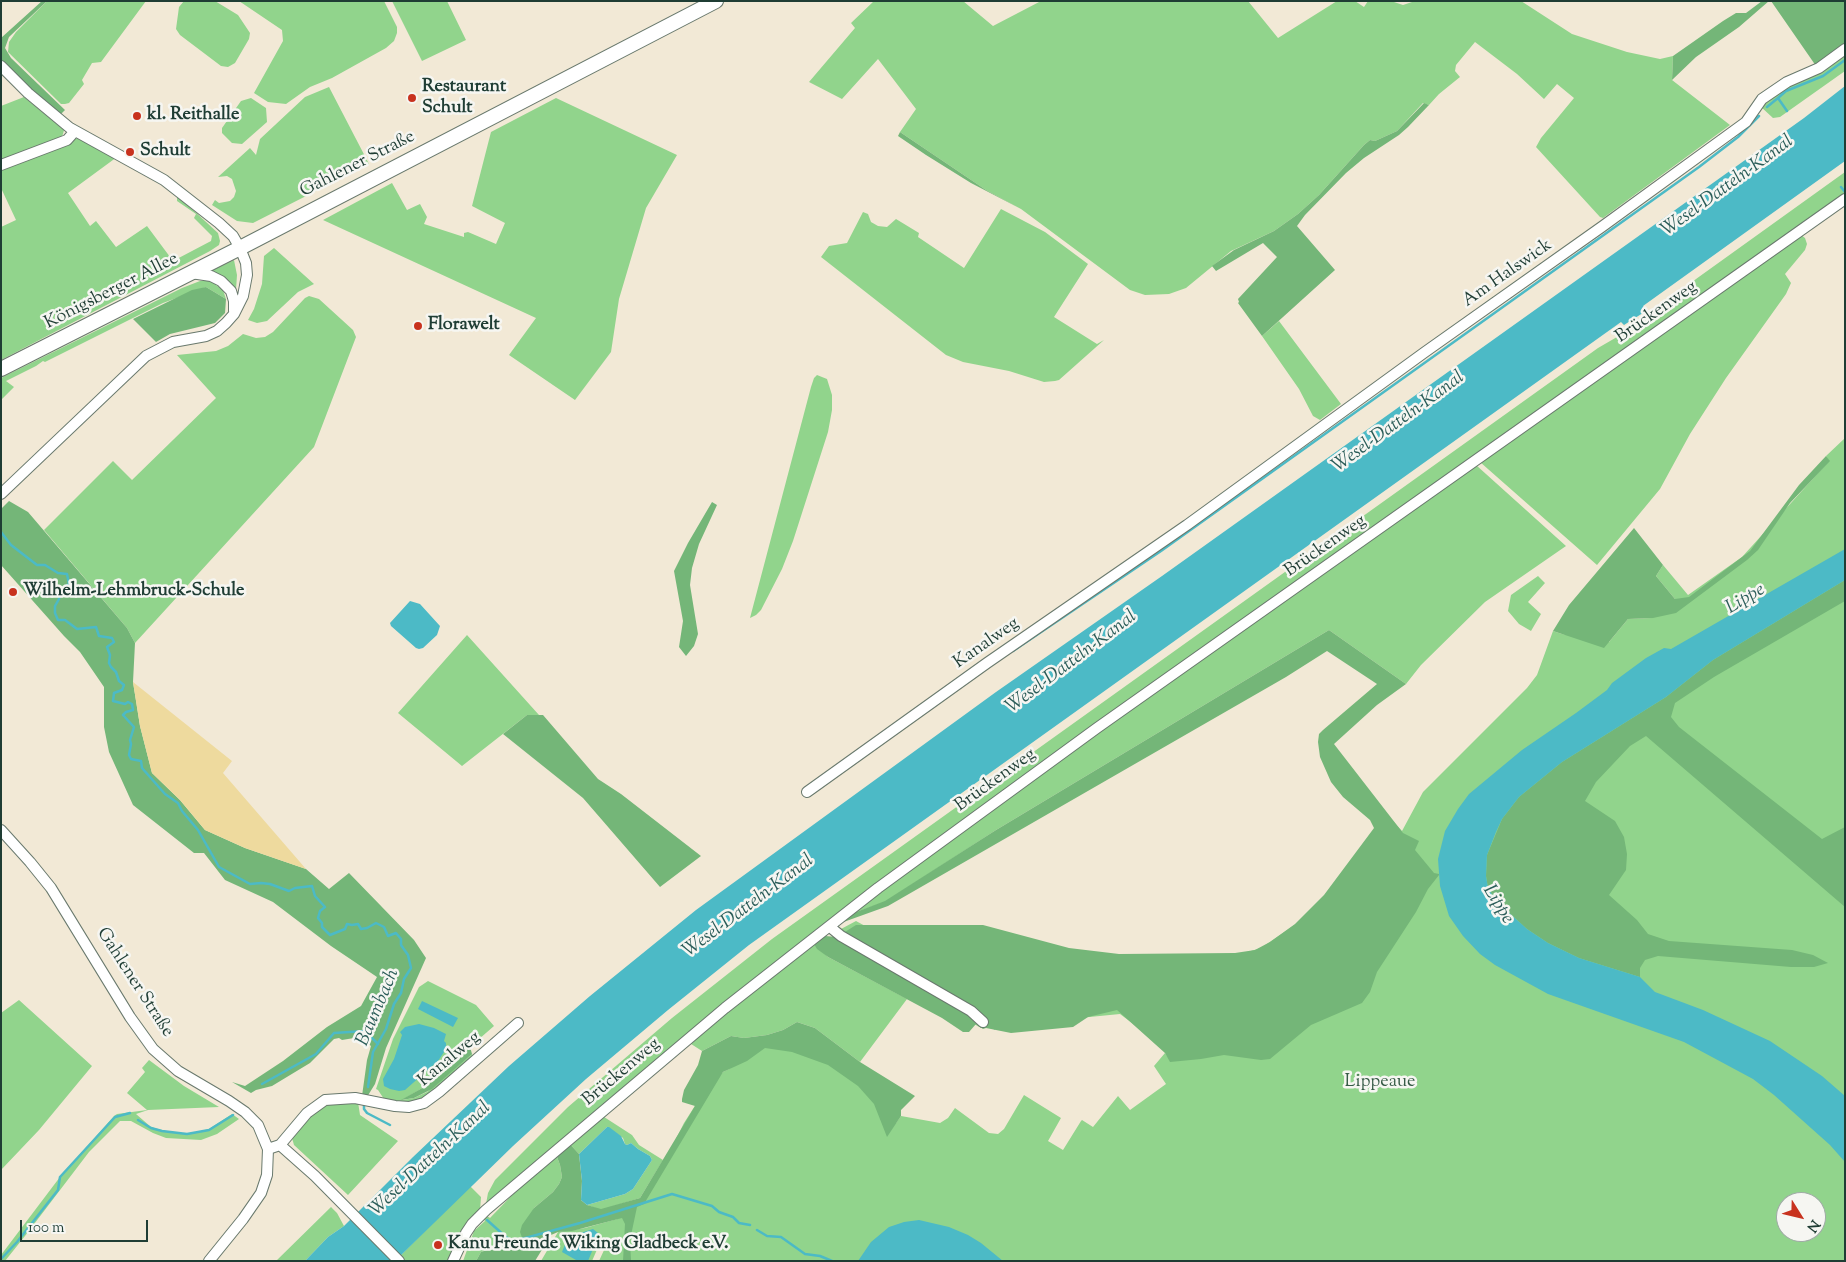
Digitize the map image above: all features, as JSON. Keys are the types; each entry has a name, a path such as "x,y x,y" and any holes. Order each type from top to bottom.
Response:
{"main road":[{"name":"Gahlener Straße","path":"240,248 716,1"},
{"name":"Königsberger Allee","path":"1,368 240,248"}],"street":[{"name":"Am Halswick","path":"1187,525 1746,122 1762,99 1787,82 1819,68 1845,49"},
{"path":"1,66 28,93 75,131 164,180 219,223 233,236 240,248 246,263 247,275 243,296 234,314 217,330 206,336 173,342 146,356 1,494"},
{"path":"1,165 67,140 75,131"},
{"name":"Brückenweg","path":"454,1261 472,1224 492,1204 725,1008 878,888 1081,740 1845,199"},
{"path":"191,273 211,276 222,281 231,291 234,301 234,314"},
{"name":"Kanalweg","path":"807,792 987,663 1187,525"},
{"name":"Gahlener Straße","path":"1,830 51,888 130,1017 153,1049 178,1071 245,1112 258,1125 268,1149 267,1175 261,1193 209,1261"},
{"path":"830,927 841,936 970,1011 983,1022"},
{"name":"Kanalweg","path":"280,1145 306,1113 325,1100 355,1098 395,1106 424,1103 518,1023"},
{"path":"268,1149 280,1145 352,1213 399,1261"}],"green space":[{"path":"42,1 47,1 9,37 5,48 11,58 65,110 61,114 30,90 1,60 1,38"},
{"path":"47,1 146,1 101,62 92,63 82,80 84,84 69,103 65,104 61,104 8,52 9,42 16,32"},
{"path":"184,1 215,1 238,15 250,33 249,39 235,63 228,67 221,66 180,35 176,29 179,7"},
{"path":"239,1 384,1 397,27 397,33 394,41 386,48 332,78 310,87 286,104 268,102 254,93 283,41 282,30"},
{"path":"392,1 447,1 466,40 422,61"},
{"path":"874,1 963,1 993,26 1041,1 1248,1 1278,38 1337,1 1355,1 1364,7 1368,1 1391,1 1403,5 1415,1 1521,1 1572,34 1627,52 1660,59 1673,56 1672,80 1730,125 1603,218 1536,147 1541,138 1574,98 1557,84 1544,99 1517,74 1475,42 1456,65 1455,71 1460,77 1429,105 1423,103 1397,131 1375,141 1370,140 1364,145 1319,195 1298,214 1274,231 1231,251 1186,288 1169,294 1145,295 1130,290 1021,209 986,190 900,132 916,109 878,59 842,99 809,82 855,28 851,23"},
{"path":"1762,1 1769,1 1739,27 1696,57 1672,80 1673,56 1723,21 1736,13 1746,13"},
{"path":"1771,1 1845,1 1845,47 1816,66"},
{"path":"1845,52 1845,71 1780,117 1773,118 1760,106 1762,102"},
{"path":"329,87 369,164 253,223 237,221 212,205 215,200 219,203 230,201 236,191 232,179 227,176 218,177 250,148 256,155 260,139 305,97"},
{"path":"24,97 64,130 63,134 61,138 1,163 1,106"},
{"path":"251,98 266,108 267,122 242,144 232,143 222,133 222,128 241,101"},
{"path":"556,98 677,155 646,208 619,299 611,352 575,400 509,355 536,318 323,220 392,183 407,210 420,204 427,217 424,224 464,237 464,233 468,232 496,244 505,223 472,206 491,132"},
{"path":"1424,103 1429,105 1408,127 1346,173 1305,215 1297,226 1335,270 1262,336 1238,303 1238,299 1277,257 1263,243 1216,271 1212,266 1234,250 1274,231 1298,214 1319,195 1364,145 1370,140 1375,141 1397,131"},
{"path":"900,132 986,190 1021,209 971,183 926,155 898,136"},
{"path":"78,138 117,157 68,193 90,226 96,221 116,247 147,226 173,261 211,241 212,236 194,218 196,214 177,201 177,197 218,233 219,245 1,360 1,227 16,220 1,188 1,167"},
{"path":"1845,172 1845,193 880,882 486,1204 488,1193 495,1180 568,1107 672,1018 772,939 1598,348 1648,319 1696,279"},
{"path":"1001,209 1045,232 1088,264 1054,317 1097,344 1104,340 1059,380 1044,382 1009,371 963,362 946,355 821,257 829,246 847,243 863,212 868,214 871,222 878,226 887,227 896,219 919,233 918,237 964,268"},
{"path":"1801,235 1805,238 1807,244 1805,250 1785,274 1791,283 1786,294 1726,378 1690,434 1660,489 1597,565 1480,462"},
{"path":"274,248 314,284 298,292 267,321 257,323 248,320 254,309 262,284 264,256"},
{"path":"234,260 237,275 236,290 211,271"},
{"path":"200,281 216,283 223,290 226,299 206,287 163,303 6,381 14,387 1,400 1,378 182,288"},
{"path":"206,287 226,299 225,313 215,323 170,334 156,342 133,319 192,290"},
{"path":"309,296 319,299 353,330 356,337 314,447 135,643 127,628 44,530 113,461 132,480 216,398 177,355 216,351 228,346 243,334 256,338 265,337 273,332"},
{"path":"1279,321 1341,404 1320,420 1313,416 1299,389 1262,336"},
{"path":"817,375 827,379 832,395 832,410 828,432 793,541 782,569 761,610 750,618 811,387"},
{"name":"Lippeaue","path":"1845,438 1845,1261 599,1261 605,1248 599,1245 592,1261 541,1261 558,1232 585,1228 617,1219 636,1205 665,1161 684,1123 698,1101 723,1072 754,1050 782,1044 851,1073 896,1123 901,1116 940,1123 948,1118 955,1108 989,1133 998,1134 1004,1129 1024,1095 1061,1118 1048,1141 1063,1150 1082,1120 1093,1127 1118,1096 1130,1110 1166,1084 1154,1066 1165,1053 1168,1057 1168,1050 1120,1014 998,1026 995,1030 985,1024 981,1028 832,941 841,929 856,921 867,927 1069,954 1152,959 1244,953 1261,948 1299,922 1337,886 1392,820 1402,831 1423,792 1527,688 1537,675 1553,631 1609,642 1628,619 1651,618 1675,599 1656,576 1663,565 1688,595 1742,557 1829,461 1826,456"},
{"path":"1826,456 1830,461 1790,503 1758,550 1676,613 1653,618 1628,619 1604,648 1553,631 1569,605 1634,528 1663,565 1656,576 1675,599 1689,597 1750,551 1799,485"},
{"path":"1476,465 1566,546 1485,602 1421,665 1406,684 1329,630 996,830 885,902 851,914 1048,768"},
{"path":"9,501 28,512 127,628 135,643 133,682 140,726 152,773 180,800 205,830 245,848 306,869 329,889 349,873 414,940 426,958 386,1048 375,1084 367,1097 362,1096 371,1046 360,1037 342,1040 339,1038 334,1039 310,1063 272,1086 251,1093 232,1082 245,1086 283,1061 327,1027 361,1006 377,977 331,946 273,902 225,880 204,853 194,853 133,805 109,752 104,727 104,687 80,652 1,565 1,509"},
{"path":"712,502 717,505 699,544 692,568 690,585 698,634 694,646 686,656 679,647 683,621 674,571"},
{"path":"1538,576 1545,583 1528,602 1541,614 1531,631 1519,624 1508,611 1511,595"},
{"path":"1845,580 1845,601 1714,677 1675,703 1671,717 1679,727 1822,839 1845,827 1845,907 1646,736 1630,746 1596,782 1585,801 1615,821 1624,837 1627,854 1626,870 1609,895 1637,920 1648,934 1669,941 1792,950 1813,955 1828,963 1814,967 1791,967 1658,956 1645,960 1640,968 1640,977 1579,958 1548,943 1527,929 1496,901 1488,888 1486,876 1487,855 1502,819 1519,797 1562,762 1666,697 1713,660"},
{"path":"1329,630 1406,684 1377,705 1334,744 1403,833 1419,841 1415,850 1434,873 1439,874 1377,972 1370,992 1362,1003 1311,1025 1270,1059 1261,1060 1224,1055 1170,1062 1165,1053 1117,1010 1088,1017 1073,1027 1011,1033 983,1029 976,1024 969,1032 963,1032 942,1018 828,957 817,949 814,944 825,936 837,937 856,925 983,925 1069,948 1119,954 1235,953 1255,950 1270,942 1295,924 1324,895 1374,828 1370,820 1343,797 1331,782 1320,757 1318,742 1319,734 1323,730 1377,684 1327,651 1286,677 888,906 838,924 851,914 885,901 996,830"},
{"path":"467,635 539,715 527,715 462,766 398,713"},
{"path":"527,715 543,715 598,779 621,794 701,856 660,887 583,798 503,734"},
{"path":"814,944 828,957 907,999 860,1062 815,1028 797,1022 783,1030 767,1035 744,1038 731,1036 702,1051 688,1042"},
{"path":"428,981 476,1005 494,1026 424,1087 402,1100 414,1098 427,1092 472,1054 473,1056 425,1097 406,1103 384,1099 376,1089 393,1039 419,987"},
{"path":"19,1000 92,1066 39,1130 1,1170 1,1013"},
{"path":"797,1022 815,1028 860,1062 915,1096 901,1110 901,1116 887,1137 874,1104 858,1086 828,1065 792,1052 765,1048 747,1061 723,1072 644,1204 637,1207 630,1240 631,1261 623,1261 625,1224 622,1218 551,1235 535,1261 476,1261 481,1252 502,1245 517,1248 525,1246 520,1232 522,1225 534,1208 553,1192 559,1184 562,1177 556,1154 569,1143 579,1154 582,1181 581,1200 587,1205 601,1209 640,1198 695,1106 682,1102 682,1099 684,1090 698,1065 702,1051 731,1036 744,1038 767,1035 783,1030"},
{"path":"470,1047 472,1054 432,1089 414,1098 401,1100 424,1087"},
{"path":"149,1060 184,1086 219,1107 148,1110 136,1114 151,1127 172,1133 193,1133 209,1129 232,1114 239,1119 217,1134 201,1140 166,1138 131,1121 120,1121 89,1152 5,1261 1,1261 1,1255 60,1177 114,1116 147,1110 127,1093 145,1072 142,1068"},
{"path":"327,1102 358,1102 360,1115 398,1141 348,1195 294,1145 292,1138 309,1116"},
{"path":"601,1115 632,1135 639,1145 663,1160 640,1198 601,1210 587,1205 625,1194 633,1189 652,1160 650,1156 631,1143 625,1144 623,1138 607,1127 579,1154 569,1143"},
{"path":"556,1154 562,1177 553,1192 534,1208 525,1246 518,1248 502,1245 481,1252 476,1261 463,1261 474,1231 485,1221 484,1219 487,1216 490,1218"},
{"path":"470,1186 481,1197 480,1211 450,1261 404,1261 399,1257"},
{"path":"331,1207 337,1213 344,1226 328,1237 305,1261 276,1261"}],"sand":[{"path":"133,682 232,761 223,773 306,869 245,848 205,830 180,800 152,773 140,726"}],"water":[{"name":"Wesel-Datteln-Kanal","path":"1845,86 1845,161 1643,306 1646,311 1624,325 1621,322 749,945 586,1079 513,1146 395,1261 305,1261 328,1237 344,1226 413,1157 509,1066 590,996 696,910 996,692 1162,576 1804,118"},
{"name":"Lippe","path":"1845,549 1845,580 1713,660 1666,697 1562,762 1519,797 1502,819 1496,832 1487,855 1486,876 1488,888 1496,901 1527,929 1548,943 1579,958 1640,977 1655,992 1703,1010 1770,1041 1822,1076 1845,1096 1845,1162 1830,1145 1774,1095 1753,1079 1684,1042 1548,994 1495,965 1480,954 1463,936 1449,916 1440,886 1438,859 1445,831 1469,794 1522,750 1607,690 1612,683 1646,658 1664,648 1671,649"},
{"path":"410,601 420,604 440,626 437,635 423,648 419,649 391,626 390,623"},
{"path":"422,1001 458,1018 453,1027 418,1009"},
{"path":"419,1024 446,1034 444,1041 446,1049 438,1061 405,1090 399,1091 384,1086 383,1079 394,1059 402,1035 400,1032 405,1027"},
{"path":"607,1127 621,1136 625,1144 631,1143 650,1156 652,1160 633,1189 625,1194 587,1205 581,1200 582,1181 579,1154"},
{"path":"919,1220 949,1227 968,1235 1003,1261 858,1261 871,1242 889,1227"},
{"path":"593,1229 598,1233 588,1261 576,1260 562,1252 568,1237"}],"waterway":[{"path":"1778,98 1786,91 1823,76 1845,60"},
{"path":"1767,107 1778,98 1787,111"},
{"path":"1013,651 1161,551 1699,167 1738,137 1759,116"},
{"path":"1841,187 1845,192"},
{"name":"Baumbach","path":"1,532 11,545 37,565 45,565 58,573 67,574 69,584 60,589 59,599 55,606 58,620 65,620 77,629 96,627 99,636 112,638 114,642 107,647 110,655 109,663 116,672 119,681 124,685 122,690 114,693 113,701 125,704 128,702 132,704 133,710 123,715 134,727 130,740 129,755 131,759 141,761 142,768 165,794 178,803 182,811 198,830 219,867 250,884 270,884 289,891 295,888 312,886 315,896 325,907 320,911 318,918 322,923 322,927 330,935 345,929 347,924 358,924 361,929 376,923 384,927 388,936 396,933 401,939 401,945 408,955 411,968 404,979 401,993 394,1004 386,1029 373,1052 368,1087"},
{"path":"262,1084 316,1054 334,1033 365,1031 378,1044"},
{"name":"Baumbach","path":"364,1105 367,1113 390,1125"},
{"path":"1,1259 17,1242 58,1190 60,1177 115,1117 130,1113"},
{"path":"138,1120 151,1128 187,1134 209,1130 233,1115"},
{"name":"Baumbach","path":"487,1220 506,1237 511,1240 518,1240 672,1194 712,1206 719,1212 733,1217 739,1223 750,1225"},
{"name":"Baumbach","path":"757,1230 767,1236 781,1237 805,1254 820,1256 832,1261"}],"place":[{"name":"Restaurant Schult","path":"412,98"},
{"name":"kl. Reithalle","path":"137,116"},
{"name":"Schult","path":"130,152"},
{"name":"Florawelt","path":"418,326"},
{"name":"Wilhelm-Lehmbruck-Schule","path":"13,592"},
{"name":"Kanu Freunde Wiking Gladbeck e.V.","path":"438,1245"}]}
